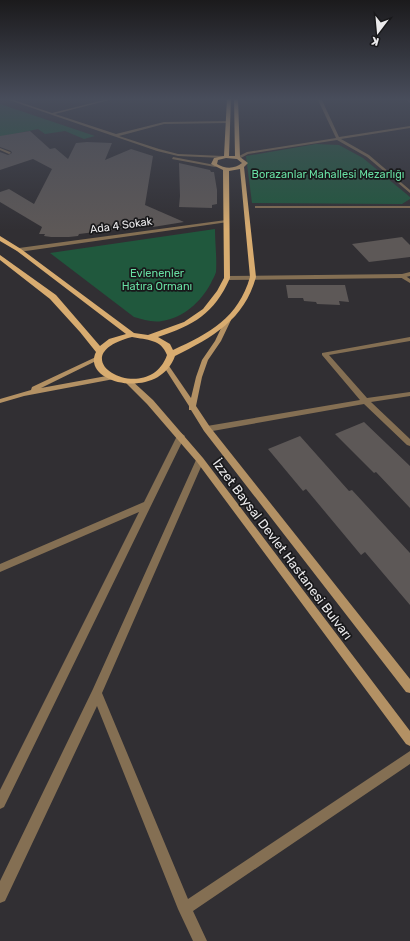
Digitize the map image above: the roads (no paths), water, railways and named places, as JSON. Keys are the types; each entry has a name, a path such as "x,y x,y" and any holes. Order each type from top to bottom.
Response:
{"main road":[{"path":"225,157 226,142"},
{"path":"237,142 238,158"},
{"path":"172,354 202,338 228,320 243,304 251,287 253,277 242,167 245,163 238,158 225,157 213,162 215,166 226,169 242,167"},
{"path":"150,337 188,324 205,312 221,292 227,278 226,169"},
{"path":"0,238 22,252 132,335"},
{"path":"0,257 53,297 83,330 99,355 100,368 106,374 128,381 149,378 159,374 167,367 171,361 172,354 163,342 150,337 132,335 111,341 103,347 99,355 23,394"},
{"path":"192,408 199,377 205,360 218,342 228,320"},
{"name":"İzzet Baysal Devlet Hastanesi Bulvarı","path":"167,367 192,408 207,429 410,688"},
{"path":"0,401 23,394 112,377"},
{"name":"İzzet Baysal Devlet Hastanesi Bulvarı","path":"128,381 150,402 181,436 200,460 410,740"}],"street":[{"path":"124,142 173,158 215,166"},
{"path":"136,142 178,155 225,157"},
{"path":"238,158 247,153 319,142"},
{"path":"343,142 368,156 410,192"},
{"path":"0,149 9,153 0,156"},
{"path":"257,207 410,207"},
{"name":"Ada 4 Sokak","path":"22,252 226,223"},
{"path":"227,278 402,276 410,274"},
{"path":"402,276 410,281"},
{"path":"410,339 324,354 365,401 410,443"},
{"path":"207,429 410,394"},
{"path":"0,803 181,436"},
{"path":"0,896 97,693 200,460"},
{"path":"0,568 146,505"},
{"path":"97,693 185,909 200,941"},
{"path":"185,909 410,757"}],"park label":[{"name":"Borazanlar Mahallesi Mezarlığı","path":"328,174"},
{"name":"Evlenenler Hatıra Ormanı","path":"157,279"}]}
